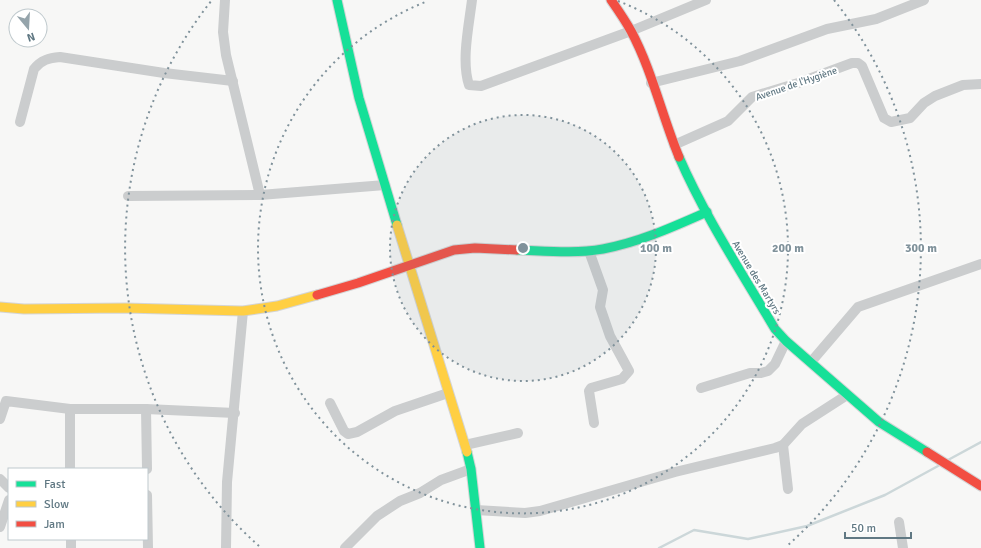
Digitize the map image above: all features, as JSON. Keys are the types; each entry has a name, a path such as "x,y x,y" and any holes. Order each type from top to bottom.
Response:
{"street":[{"path":"225,0 223,32 260,196"},
{"path":"337,0 341,23 357,86 384,184 465,445 471,469 480,548"},
{"path":"472,0 467,36 466,71 469,85 474,87 481,86 631,30 706,0"},
{"name":"Avenue des Martyrs","path":"611,0 631,30 643,58 674,145 707,212 775,329 786,341 847,395 884,425 981,486"},
{"path":"651,83 740,61 827,29 876,19 924,0"},
{"path":"20,122 34,69 39,63 50,58 60,57 164,74 233,81"},
{"name":"Avenue de l'Hygiène","path":"674,145 728,121 752,97 798,83 852,63 858,62 862,66 884,118 891,122 910,118 924,103 935,96 963,85 981,84"},
{"path":"128,196 260,196 384,184"},
{"path":"0,307 24,309 125,308 243,311 277,306 410,266 454,250 475,248 544,252 589,251 653,236 707,212"},
{"path":"589,251 603,290 600,307 610,336 629,371 622,379 591,388 589,392 594,423"},
{"path":"811,362 858,307 981,264"},
{"path":"226,548 226,482 235,413 243,311"},
{"path":"701,388 750,372 761,373 768,371 775,364 786,341"},
{"path":"330,403 344,431 348,434 357,432 395,411 448,393"},
{"path":"476,510 525,513 540,511 675,472 775,448 783,445 802,424 847,395"},
{"path":"0,419 3,400 70,409 146,409 235,413"},
{"path":"70,409 70,468"},
{"path":"146,409 147,468"},
{"path":"465,445 518,433"},
{"path":"783,445 788,489"},
{"path":"345,548 377,516 400,501 420,494 441,480 471,469"},
{"path":"0,479 8,487"},
{"path":"0,527 8,503"},
{"path":"899,522 903,548"}],"waterway":[{"path":"948,460 981,442"},
{"path":"659,548 694,530 748,539 807,526 885,495 938,466"}],"traffic: fast":[{"path":"337,0 359,98 397,225"},
{"path":"679,157 712,223 775,329 786,341 879,422 927,452"},
{"path":"517,250 571,252 603,249 643,238 707,212"},
{"path":"467,452 471,469 480,548"}],"traffic: slow":[{"path":"397,225 467,452"},
{"path":"0,307 24,309 125,308 243,311 277,306 317,295"}],"traffic: jam":[{"path":"611,0 631,31 645,61 679,157"},
{"path":"317,295 358,283 454,250 475,248 517,250"},
{"path":"927,452 981,486"}]}
